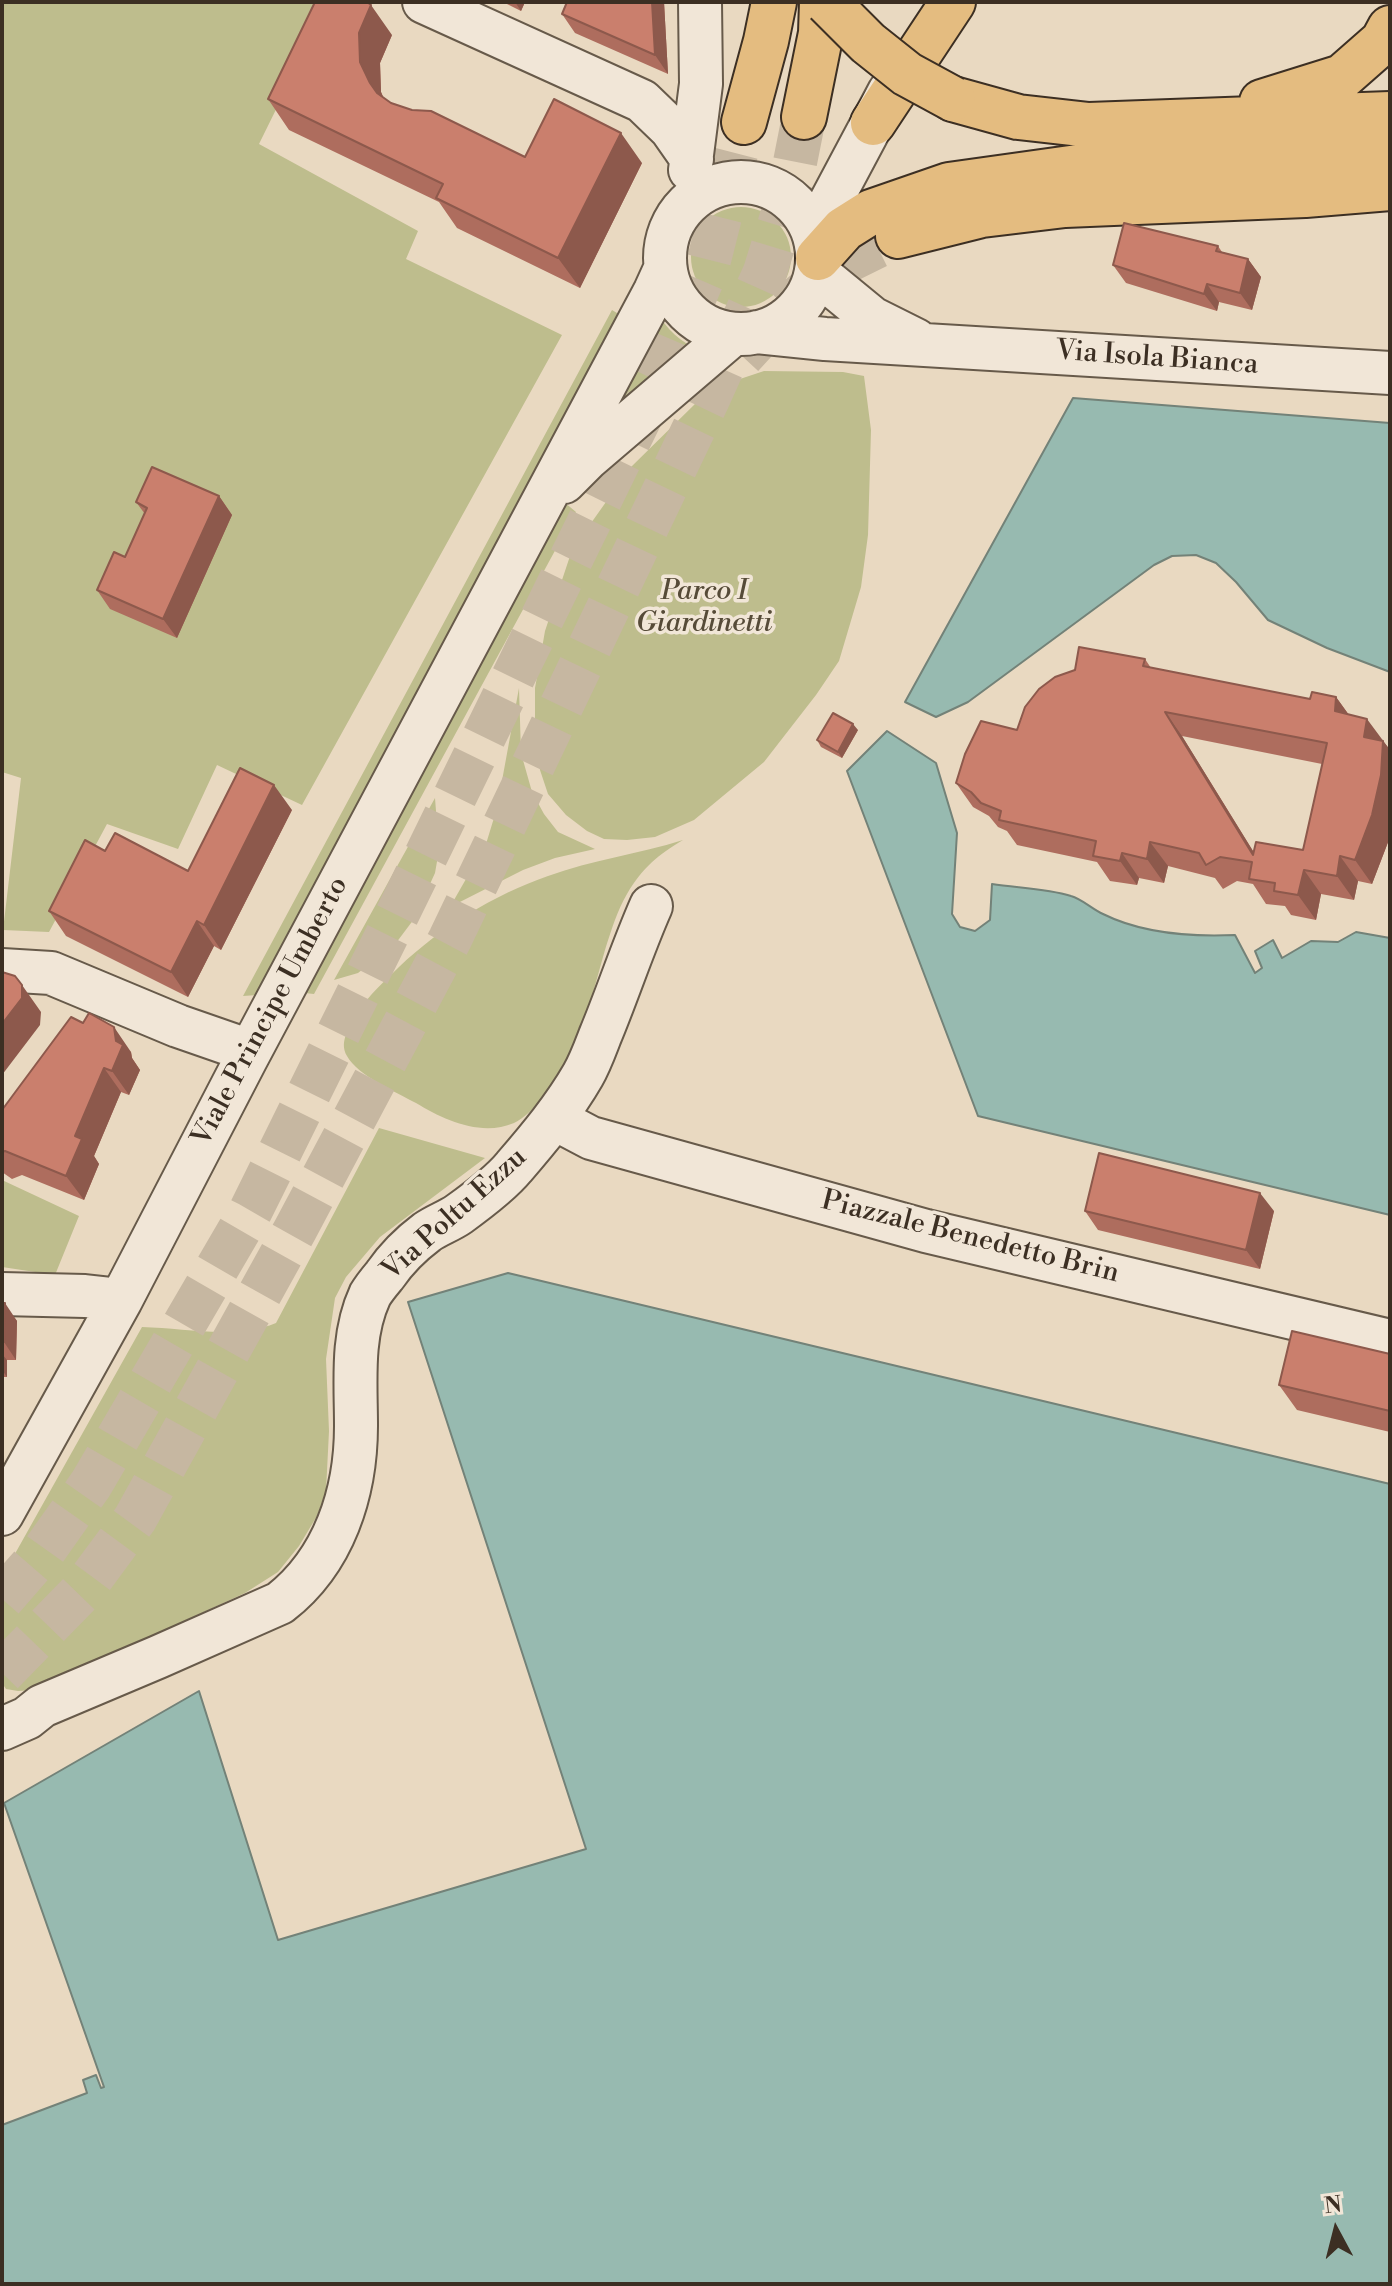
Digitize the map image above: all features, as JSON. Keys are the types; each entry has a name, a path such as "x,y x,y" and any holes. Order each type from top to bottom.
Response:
{"main road":[{"path":"745,2 744,122 774,2"},
{"path":"804,117 825,2"},
{"path":"825,2 868,43 907,74 953,99 1018,117 1089,125 1390,114"},
{"path":"873,123 953,2"},
{"path":"1089,125 1268,101 1312,87 1342,77 1383,41 1390,28"},
{"path":"816,254 844,229 871,212 949,185 1085,166 1390,148"},
{"path":"898,236 982,215 1065,205 1305,195 1390,188"}],"street":[{"path":"424,2 642,101 671,129 692,159"},
{"path":"687,203 701,84 700,2"},
{"path":"816,254 803,212 785,195 752,182 735,182 701,192 687,203 673,222 665,245 665,269 673,293 688,313 709,327 745,333 778,325 796,311 809,292 816,254 873,123 936,2"},
{"path":"642,101 674,100 688,95 701,84"},
{"name":"Via Isola Bianca","path":"816,254 872,318 924,344"},
{"name":"Viale Principe Umberto","path":"2,1514 121,1300 665,269"},
{"name":"Via Isola Bianca","path":"745,333 1390,373"},
{"name":"Viale Principe Umberto","path":"538,508 588,458 745,333"},
{"name":"Via Poltu Ezzu","path":"2,1729 27,1718 22,1706 280,1603 318,1565 333,1538 356,1460 357,1344 371,1292 395,1262 428,1231 457,1216 511,1171 555,1119 585,1073 651,906"},
{"path":"2,970 51,973 85,1004 178,1026 250,1051"},
{"name":"Piazzale Benedetto Brin","path":"555,1119 591,1138 926,1231 1390,1341"},
{"path":"2,1294 121,1300"}],"green space":[{"path":"2,2 329,2 259,144 418,231 406,259 562,335 302,805 217,765 178,849 107,824 49,932 3,930 21,778 2,772"},
{"path":"741,207 760,210 777,221 788,238 791,257 788,276 777,293 760,304 741,307 722,304 705,293 694,276 691,257 694,238 705,221 722,210"},
{"path":"612,310 625,318 257,995 243,996"},
{"path":"655,310 675,334 701,350 578,451"},
{"name":"Parco I Giardinetti","path":"764,371 843,372 864,376 871,430 868,535 861,587 839,661 764,762 694,820 655,837 604,839 566,815 548,794 540,770 535,737 535,688 545,631 572,550 630,468 696,403 740,379"},
{"path":"564,502 576,512 314,994 295,992"},
{"path":"519,688 521,753 532,792 558,832 595,849 555,858 523,870 450,907 486,844 497,808"},
{"path":"435,798 439,850 435,873 414,919 396,943 358,973 334,980"},
{"path":"683,840 652,862 627,894 612,928 574,1048 554,1084 518,1121 489,1128 463,1125 378,1083 347,1056 344,1045 347,1033 372,994 415,952 469,914 548,876"},
{"path":"379,1128 485,1158 380,1237 346,1277 335,1298 326,1359 329,1431 326,1491 317,1516 299,1546 278,1572 245,1593 35,1690 6,1689 2,1683 2,1566 7,1568 142,1327 227,1332 276,1323"},
{"path":"2,1180 79,1216 55,1275 2,1267"}],"water":[{"path":"1073,398 1390,423 1390,672 1327,648 1268,620 1216,563 1196,555 1172,556 1154,565 968,702 936,717 905,702"},
{"path":"887,731 936,763 957,833 952,914 960,927 975,931 990,920 992,884 1061,893 1079,899 1118,921 1150,930 1184,935 1235,935 1255,973 1262,968 1255,951 1273,940 1282,958 1311,941 1338,942 1356,932 1390,938 1390,1215 978,1116 847,771"},
{"path":"508,1273 1390,1484 1390,2284 2,2284 2,2125 87,2093 83,2080 96,2075 101,2088 104,2087 4,1803 199,1691 278,1940 586,1849 408,1302"}],"building":[{"path":"315,2 367,2 371,5 359,33 360,62 377,93 391,103 412,110 431,111 525,157 554,99 621,133 558,258 436,198 443,184 268,99"},
{"path":"567,2 652,2 655,55 562,14"},
{"path":"1124,223 1218,246 1216,251 1248,259 1240,293 1207,284 1204,294 1113,265"},
{"path":"152,467 219,496 163,619 97,590 114,552 125,557 147,508 136,502"},
{"path":"1079,647 1145,659 1143,666 1310,699 1312,692 1336,697 1335,711 1367,719 1364,737 1383,741 1381,775 1372,815 1355,860 1340,856 1337,876 1304,870 1298,895 1274,891 1275,883 1249,879 1252,862 1220,857 1206,865 1199,853 1150,842 1147,859 1122,853 1120,861 1093,856 1096,841 999,820 1001,811 981,803 956,783 965,754 981,721 1017,730 1025,707 1039,689 1055,677 1075,670","holes":["1165,712 1327,743 1303,850 1256,842 1253,855"]},
{"path":"833,713 853,724 838,752 817,740"},
{"path":"240,768 274,785 204,925 197,921 171,972 49,911 85,840 105,851 115,833 188,871"},
{"path":"2,972 15,976 22,985 22,998 2,1024"},
{"path":"89,1013 114,1027 116,1041 123,1045 112,1071 104,1068 75,1136 82,1139 66,1176 2,1152 2,1110 71,1017 83,1023"},
{"path":"1099,1153 1260,1193 1246,1250 1085,1211"},
{"path":"2,1303 5,1303 4,1342 2,1342"},
{"path":"1292,1331 1390,1354 1390,1411 1279,1385"}],"tunnel":[{"path":"2,1673 81,1592 135,1519 295,1230 450,939 708,399 765,272 789,193 804,117"},
{"path":"2,1599 43,1552 91,1484 251,1210 660,377 707,268 744,122"},
{"path":"742,356 789,305 837,266 898,236"}]}
